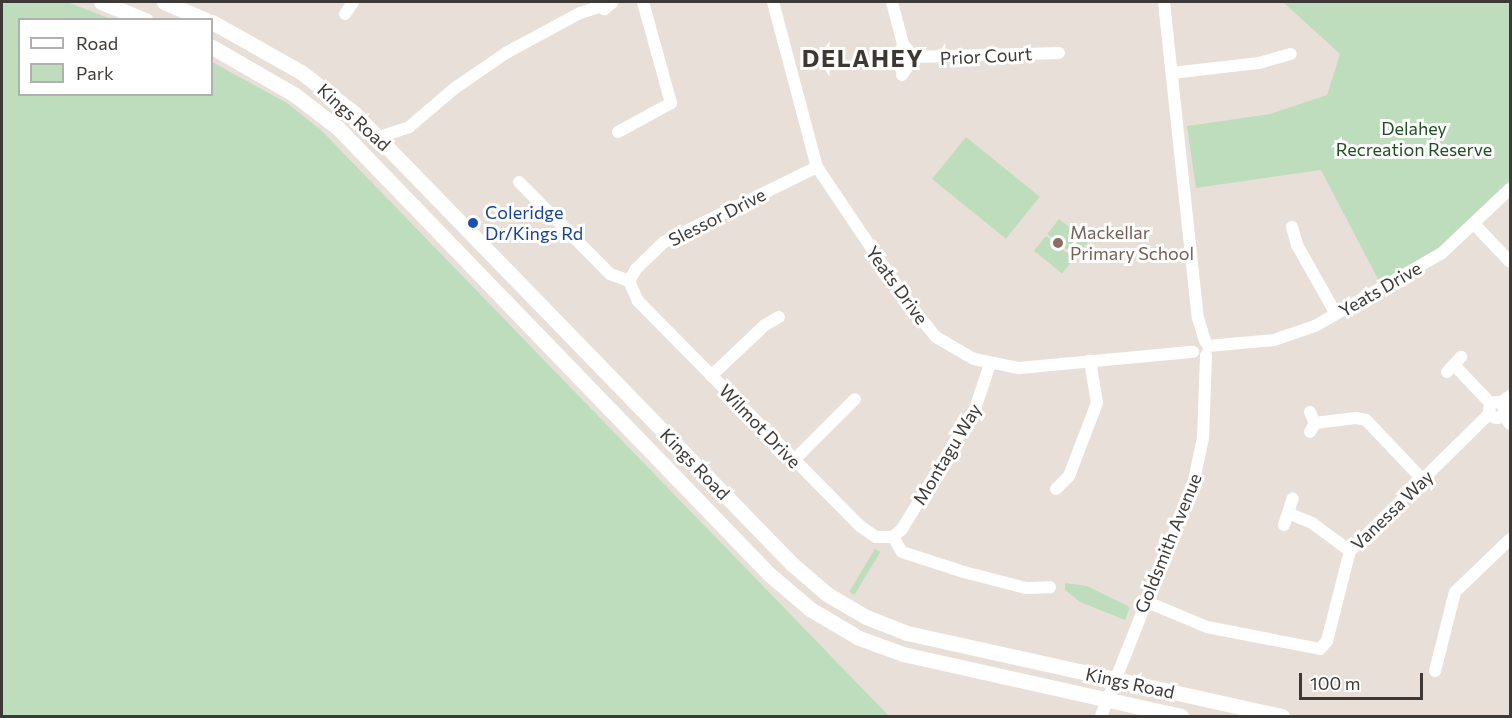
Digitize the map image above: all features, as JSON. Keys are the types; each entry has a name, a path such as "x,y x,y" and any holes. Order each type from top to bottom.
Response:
{"main road":[{"path":"101,2 140,18"},
{"path":"164,2 201,18"},
{"name":"Kings Road","path":"213,23 301,72 379,137 787,559 827,594 866,617 907,633 1282,717"},
{"name":"Kings Road","path":"213,48 295,95 338,128 769,574 810,609 859,638 903,654 1181,717"}],"street":[{"path":"345,14 352,2"},
{"path":"379,137 409,127 486,65 596,4 606,9 614,2"},
{"path":"618,132 671,103 643,2"},
{"name":"Yeats Drive","path":"773,2 817,167 921,321 956,351 990,364 1019,368 1226,346 1293,336 1427,262 1474,224 1510,189"},
{"name":"Prior Court","path":"892,2 903,44 914,57"},
{"name":"Goldsmith Avenue","path":"1101,717 1114,679 1193,485 1203,438 1204,381 1164,2"},
{"name":"Prior Court","path":"914,57 1059,53"},
{"path":"1172,73 1259,63 1291,54"},
{"name":"Prior Court","path":"902,75 914,57"},
{"path":"397,156 409,127"},
{"name":"Slessor Drive","path":"629,281 636,269 664,242 817,167"},
{"path":"519,182 610,274 629,281"},
{"path":"1474,224 1510,262"},
{"path":"1292,228 1297,245 1336,314"},
{"name":"Wilmot Drive","path":"629,281 634,297 794,460 861,526 876,537 893,537 899,549 913,556 1026,588 1050,587"},
{"path":"711,376 765,325 778,317"},
{"path":"1056,489 1069,476 1097,403 1090,361"},
{"name":"Montagu Way","path":"893,537 902,529 975,409 990,364"},
{"path":"1454,365 1502,411"},
{"path":"794,460 855,399"},
{"name":"Vanessa Way","path":"1145,601 1221,631 1311,651 1324,647 1350,551 1481,425 1502,411"},
{"path":"1312,422 1356,418 1366,420 1423,480"},
{"path":"1293,498 1287,520 1312,523 1350,551"},
{"path":"1435,671 1455,592 1510,539"}],"green space":[{"path":"2,2 67,2 108,18 18,18 18,96 213,96 213,63 287,103 321,130 889,716 2,716"},
{"name":"Delahey Recreation Reserve","path":"1283,2 1510,2 1510,180 1437,249 1380,283 1321,170 1196,188 1187,126 1270,114 1327,95 1340,54"},
{"path":"966,137 1040,197 1006,239 932,179"},
{"path":"1059,219 1088,242 1076,257 1047,234"},
{"path":"1046,236 1074,259 1062,273 1034,251"},
{"path":"875,549 880,552 854,595 849,592"},
{"path":"1065,583 1087,586 1130,607 1125,620 1080,602 1065,590"}],"place":[{"name":"Coleridge Dr/Kings Rd","path":"473,223"},
{"name":"Mackellar Primary School","path":"1058,243"}],"district":[{"name":"DELAHEY","path":"863,58"}]}
